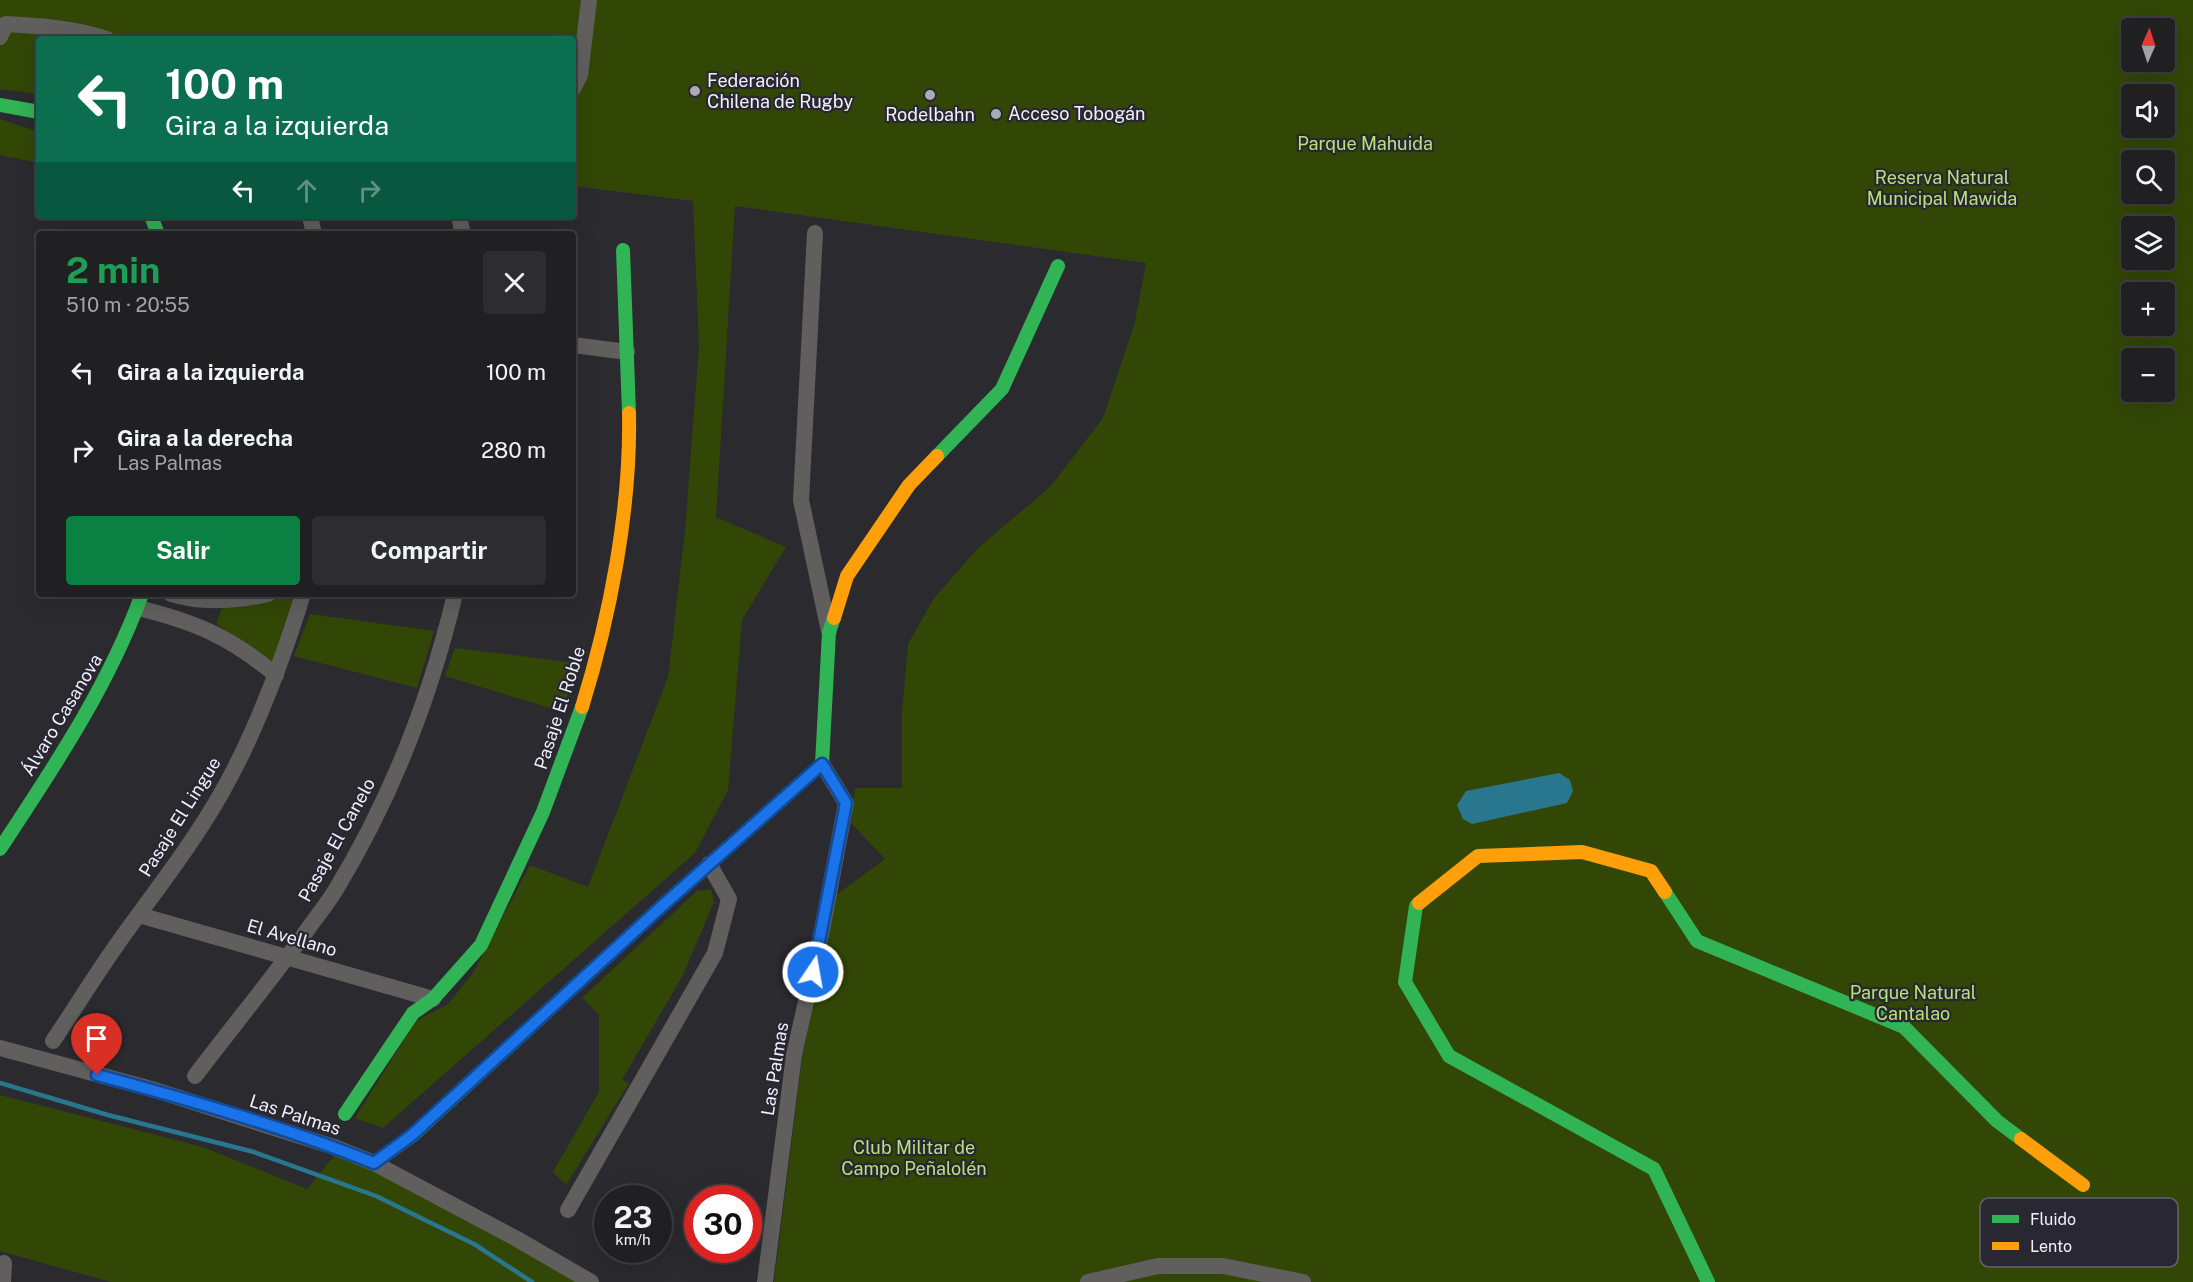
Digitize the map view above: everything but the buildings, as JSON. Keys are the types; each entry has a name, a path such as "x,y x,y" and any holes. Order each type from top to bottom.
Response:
{"street":[{"path":"576,83 580,75 589,0"},
{"path":"0,37 6,24 61,27 98,36"},
{"path":"0,105 36,111"},
{"path":"815,233 801,500 829,632"},
{"name":"Pasaje El Roble","path":"345,1114 413,1013 433,999 481,945 560,772 587,691 608,611 622,530 630,448 623,250"},
{"path":"374,1163 412,1135 822,764 829,632 847,576 909,485 1002,389 1059,266"},
{"path":"576,345 627,352"},
{"path":"190,597 216,601 252,597"},
{"name":"Pasaje El Lingue","path":"53,1041 139,915 182,858 223,792 255,727 276,675 302,597"},
{"name":"Pasaje El Canelo","path":"195,1076 287,957 333,893 355,857 392,781 424,703 454,597"},
{"path":"140,601 228,639 254,656 276,675"},
{"name":"Álvaro Casanova","path":"0,849 99,693 120,651 140,601"},
{"name":"Las Palmas","path":"765,1282 794,1055 822,930 846,803 822,764"},
{"path":"1708,1282 1654,1169 1449,1056 1405,982 1416,906 1478,856 1582,852 1651,871 1697,941 1904,1027 1997,1121 2083,1185"},
{"path":"568,1210 716,953 729,899 709,864"},
{"name":"El Avellano","path":"139,915 433,999"},
{"name":"Las Palmas","path":"0,1048 166,1094 374,1163 517,1239 591,1282"},
{"path":"3,1282 4,1263"},
{"path":"1088,1282 1158,1266 1223,1266 1303,1282"}],"green space":[{"path":"0,0 2193,0 2193,1282 774,1282 802,1059 836,895 885,859 851,823 855,788 902,788 902,713 908,644 934,598 978,548 1051,486 1103,418 1135,322 1146,263 735,206 716,517 786,547 742,620 728,790 695,853 383,1128 355,1118 416,1021 448,1004 473,973 530,865 588,887 668,677 685,531 699,346 693,201 576,186 576,36 36,36 36,94 0,89"},
{"path":"0,119 36,131 36,162 0,155"},
{"path":"293,597 273,662 216,624 222,608"},
{"path":"310,614 434,631 417,688 294,656"},
{"path":"455,648 577,663 563,712 445,676"},
{"path":"711,889 714,902 683,975 622,1080 629,1083 566,1185 553,1172 599,1092 599,1014 582,998 697,891"},
{"path":"0,1095 203,1147 307,1189 338,1151 585,1282 111,1282 0,1251"}],"water":[{"path":"1559,773 1570,780 1573,791 1567,803 1472,824 1463,819 1457,805 1466,791"}],"waterway":[{"path":"0,1083 108,1115 254,1152 376,1196 474,1244 532,1282"}],"traffic: fast":[{"path":"0,105 36,111"},
{"path":"152,219 157,231"},
{"path":"623,250 629,413"},
{"path":"937,456 1002,389 1058,266"},
{"path":"0,849 60,757 96,694 113,662 141,597"},
{"path":"374,1163 413,1135 661,907 822,764 829,632 834,618"},
{"path":"345,1114 413,1013 433,999 481,945 543,812 582,707"},
{"path":"1665,892 1697,941 1904,1027 1997,1121 2021,1139"},
{"path":"1419,903 1416,906 1405,982 1449,1056 1654,1169 1708,1282"}],"traffic: slow":[{"path":"582,707 610,599 617,562 629,449 629,413"},
{"path":"834,618 847,576 909,485 937,456"},
{"path":"1419,903 1478,856 1582,852 1651,871 1665,892"},
{"path":"2021,1139 2083,1185"}],"place":[{"name":"Federación Chilena de Rugby","path":"695,91"},
{"name":"Rodelbahn","path":"930,95"},
{"name":"Acceso Tobogán","path":"996,114"}],"route":[{"path":"97,1075 155,1090 374,1163 412,1135 661,907 822,764 846,803 813,972"}],"park label":[{"name":"Parque Mahuida","path":"1365,144"},
{"name":"Reserva Natural Municipal Mawida","path":"1942,188"},
{"name":"Parque Natural Cantalao","path":"1913,1003"},
{"name":"Club Militar de Campo Peñalolén","path":"914,1158"}]}
